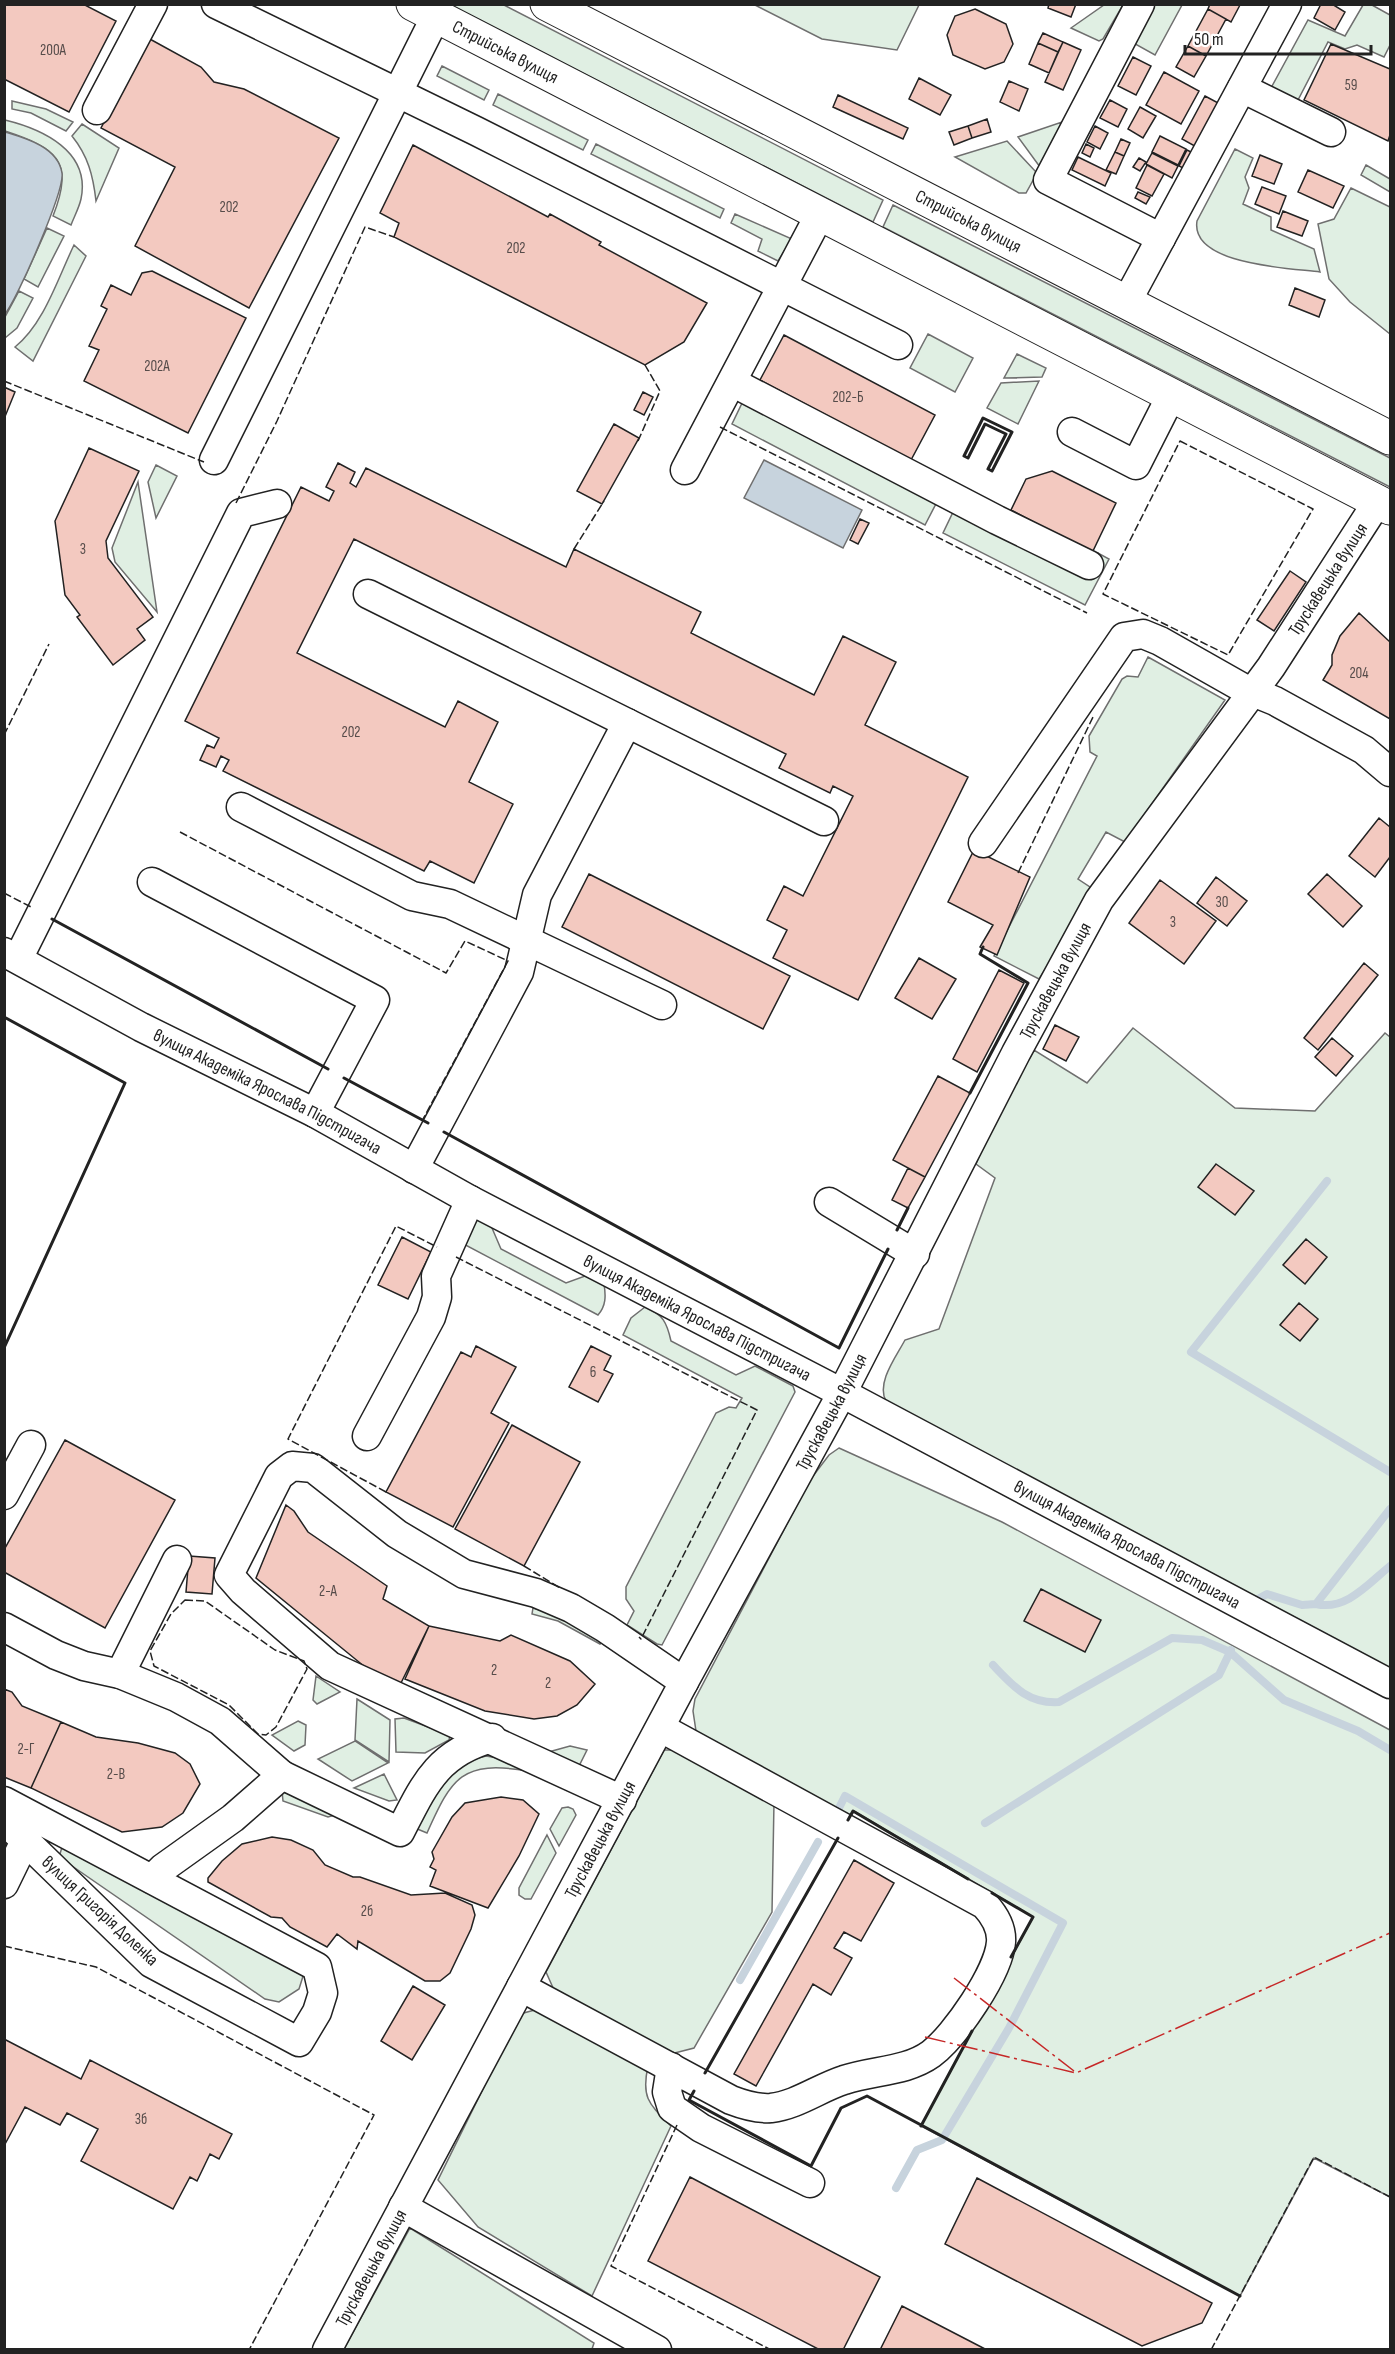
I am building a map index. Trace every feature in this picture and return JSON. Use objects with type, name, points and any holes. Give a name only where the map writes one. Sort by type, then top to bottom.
[{"type":"main road","name":"Стрийська вулиця","points":[[547,4],[1390,438]]},
{"type":"main road","name":"Стрийська вулиця","points":[[425,10],[1384,504]]},
{"type":"street","points":[[97,110],[153,4]]},
{"type":"street","points":[[216,4],[898,345]]},
{"type":"street","points":[[1140,4],[1048,180],[1161,237]]},
{"type":"street","points":[[1126,303],[1287,4]]},
{"type":"street","points":[[214,460],[398,93],[425,10]]},
{"type":"street","points":[[1242,88],[1331,132]]},
{"type":"street","points":[[685,470],[820,214]]},
{"type":"street","points":[[732,382],[997,520],[1089,565]]},
{"type":"street","points":[[1072,432],[1136,465],[1171,396]]},
{"type":"street","points":[[11,956],[241,513],[277,504]]},
{"type":"street","name":"Трускавецька вулиця","points":[[327,2349],[684,1682],[842,1393],[1016,1053],[1099,900],[1253,691],[1384,504]]},
{"type":"street","points":[[368,594],[824,821]]},
{"type":"street","points":[[983,843],[1124,637],[1143,634],[1160,641],[1243,688],[1253,691],[1364,750],[1390,772]]},
{"type":"street","points":[[414,1169],[519,972],[537,896],[627,723]]},
{"type":"street","points":[[241,807],[412,896],[450,904],[662,1005]]},
{"type":"street","points":[[153,882],[375,1000],[315,1113]]},
{"type":"street","name":"вулиця Академіка Ярослава Підстригача","points":[[11,956],[141,1027],[315,1113],[470,1200],[842,1393],[1390,1684]]},
{"type":"street","points":[[367,1436],[431,1317],[437,1297],[436,1276],[470,1200]]},
{"type":"street","points":[[829,1202],[915,1254]]},
{"type":"street","points":[[4,1495],[31,1445]]},
{"type":"street","points":[[622,1800],[492,1738],[409,1704],[330,1666],[243,1591],[229,1575],[279,1476],[292,1466],[313,1468],[397,1534],[464,1574],[536,1593],[571,1608],[605,1628],[684,1682]]},
{"type":"street","points":[[120,1674],[177,1560]]},
{"type":"street","points":[[4,1627],[66,1659],[120,1674],[176,1697],[220,1721],[282,1775],[400,1832],[427,1780],[450,1755],[471,1743],[492,1738]]},
{"type":"street","points":[[521,1986],[731,2100],[763,2108],[791,2103],[845,2079],[916,2063],[946,2041],[969,2011],[996,1959],[1001,1935],[991,1912],[977,1900],[661,1728]]},
{"type":"street","points":[[4,1801],[152,1879],[163,1868],[232,1818],[282,1775]]},
{"type":"street","name":"вулиця Григорія Доленка","points":[[4,1820],[151,1963],[299,2042],[316,2012],[323,1993],[317,1967],[152,1879]]},
{"type":"street","points":[[4,1884],[25,1841]]},
{"type":"street","points":[[671,2067],[668,2092],[672,2108],[721,2139],[810,2183]]},
{"type":"street","points":[[403,2207],[657,2349]]},
{"type":"green space","points":[[450,5],[504,5],[883,200],[873,222]]},
{"type":"green space","points":[[755,5],[919,5],[897,50],[822,39]]},
{"type":"green space","points":[[1104,5],[1123,5],[1103,39],[1099,41],[1071,28]]},
{"type":"green space","points":[[1147,5],[1182,5],[1155,55],[1128,40]]},
{"type":"green space","points":[[1363,5],[1372,5],[1390,15],[1390,45],[1384,57],[1357,45],[1345,49],[1328,42],[1298,100],[1271,88],[1308,20],[1345,36]]},
{"type":"green space","points":[[442,66],[489,90],[484,100],[437,76]]},
{"type":"green space","points":[[498,94],[588,140],[583,150],[493,105]]},
{"type":"green space","points":[[12,101],[46,109],[73,122],[66,131],[31,113],[12,109]]},
{"type":"green space","points":[[5,120],[48,136],[71,155],[79,168],[82,182],[81,199],[71,225],[53,216],[62,181],[61,169],[56,159],[37,144],[5,131]]},
{"type":"green space","points":[[1062,122],[1040,167],[1018,137]]},
{"type":"green space","points":[[82,124],[119,148],[96,201],[89,166],[72,136]]},
{"type":"green space","points":[[1007,141],[1037,173],[1026,193],[1019,193],[955,157]]},
{"type":"green space","points":[[596,144],[724,209],[720,218],[591,154]]},
{"type":"green space","points":[[1235,149],[1253,158],[1245,177],[1249,188],[1243,204],[1271,217],[1271,230],[1314,249],[1320,272],[1245,262],[1209,247],[1199,236],[1197,221]]},
{"type":"green space","points":[[1366,165],[1390,179],[1390,192],[1361,175]]},
{"type":"green space","points":[[1351,188],[1390,207],[1390,334],[1350,302],[1329,279],[1318,224],[1334,219]]},
{"type":"green space","points":[[893,205],[1390,458],[1390,487],[883,227]]},
{"type":"green space","points":[[735,214],[792,239],[778,261],[758,251],[762,239],[731,223]]},
{"type":"green space","points":[[47,228],[64,236],[38,287],[24,279]]},
{"type":"green space","points":[[74,245],[86,256],[33,361],[15,347],[34,326],[42,313]]},
{"type":"green space","points":[[19,291],[33,298],[17,328],[5,338],[5,317]]},
{"type":"green space","points":[[928,334],[973,358],[955,392],[910,368]]},
{"type":"green space","points":[[1017,354],[1046,368],[1042,377],[1004,378]]},
{"type":"green space","points":[[1039,381],[1018,424],[987,408],[1001,383]]},
{"type":"green space","points":[[745,397],[939,498],[925,525],[732,424]]},
{"type":"green space","points":[[156,465],[177,476],[156,518],[148,482]]},
{"type":"green space","points":[[138,482],[157,612],[115,562],[112,548]]},
{"type":"green space","points":[[955,508],[1088,574],[1098,553],[1109,559],[1085,605],[943,533]]},
{"type":"green space","points":[[1148,657],[1225,700],[1125,842],[1106,832],[1078,879],[1096,891],[1039,979],[994,956],[1097,756],[1090,752],[1089,736],[1122,679],[1127,676],[1138,677]]},
{"type":"green space","points":[[1133,1028],[1235,1108],[1315,1111],[1385,1033],[1390,1037],[1390,1674],[886,1401],[883,1386],[885,1378],[905,1340],[939,1329],[995,1178],[976,1164],[989,1132],[1034,1050],[1087,1083]]},
{"type":"green space","points":[[477,1217],[489,1221],[501,1249],[566,1283],[585,1276],[604,1284],[605,1301],[598,1315],[456,1240]]},
{"type":"green space","points":[[645,1307],[663,1320],[671,1341],[736,1375],[755,1366],[793,1386],[795,1392],[662,1645],[627,1625],[634,1611],[626,1599],[626,1587],[716,1413],[729,1407],[736,1408],[742,1398],[623,1335],[631,1318]]},
{"type":"green space","points":[[839,1448],[1002,1522],[1390,1730],[1390,2197],[1314,2158],[1240,2296],[921,2126],[1033,1917],[854,1811],[848,1821],[696,1731],[693,1711],[695,1699],[810,1480],[829,1455]]},
{"type":"green space","points":[[533,1608],[565,1617],[606,1639],[600,1644],[558,1621],[532,1614]]},
{"type":"green space","points":[[316,1676],[340,1692],[317,1704],[313,1700]]},
{"type":"green space","points":[[357,1699],[390,1720],[389,1762],[355,1740]]},
{"type":"green space","points":[[404,1718],[447,1734],[450,1736],[449,1740],[425,1753],[396,1752],[395,1719]]},
{"type":"green space","points":[[298,1721],[306,1725],[305,1745],[294,1751],[272,1735]]},
{"type":"green space","points":[[355,1741],[388,1763],[352,1781],[318,1759]]},
{"type":"green space","points":[[570,1746],[587,1750],[578,1768],[545,1753]]},
{"type":"green space","points":[[664,1750],[683,1750],[774,1802],[772,1912],[694,2048],[667,2055],[554,1990],[546,1972]]},
{"type":"green space","points":[[486,1756],[510,1760],[528,1771],[488,1768],[462,1777],[444,1798],[427,1833],[415,1828],[425,1802],[460,1763]]},
{"type":"green space","points":[[384,1774],[397,1800],[389,1801],[354,1788]]},
{"type":"green space","points":[[282,1791],[335,1815],[328,1817],[283,1801]]},
{"type":"green space","points":[[562,1808],[573,1809],[576,1815],[559,1846],[550,1829]]},
{"type":"green space","points":[[547,1835],[556,1853],[531,1899],[525,1899],[519,1895],[519,1888]]},
{"type":"green space","points":[[63,1844],[304,1973],[299,1989],[279,2002],[265,1999],[59,1857]]},
{"type":"green space","points":[[542,2008],[648,2066],[646,2093],[652,2106],[671,2126],[592,2296],[478,2227],[438,2180],[520,2014]]},
{"type":"green space","points":[[410,2228],[594,2343],[592,2349],[344,2349]]},
{"type":"shaded area","points":[[5,132],[31,141],[47,150],[54,156],[62,173],[56,200],[39,245],[5,314]]},
{"type":"shaded area","points":[[764,460],[862,510],[843,548],[744,498]]},
{"type":"building","points":[[4,4],[83,4],[116,21],[69,112],[4,79]]},
{"type":"building","points":[[1049,4],[1076,4],[1071,17],[1048,8]]},
{"type":"building","points":[[1210,4],[1240,5],[1231,22],[1208,9]]},
{"type":"building","points":[[1321,4],[1332,4],[1345,12],[1335,30],[1314,18]]},
{"type":"building","points":[[975,9],[1006,24],[1013,44],[1004,62],[985,69],[953,55],[947,35],[955,16]]},
{"type":"building","points":[[1208,9],[1226,19],[1206,56],[1188,46]]},
{"type":"building","points":[[1043,33],[1063,42],[1058,52],[1038,43]]},
{"type":"building","points":[[148,38],[201,67],[214,82],[244,89],[339,138],[249,308],[135,246],[175,167],[101,128]]},
{"type":"building","points":[[1063,42],[1081,50],[1063,90],[1045,82]]},
{"type":"building","points":[[1038,43],[1058,52],[1049,73],[1029,64]]},
{"type":"building","points":[[1331,44],[1390,69],[1390,135],[1388,141],[1304,100]]},
{"type":"building","points":[[1188,46],[1206,56],[1194,77],[1176,67]]},
{"type":"building","points":[[1133,57],[1151,66],[1136,95],[1118,86]]},
{"type":"building","points":[[1164,72],[1199,91],[1181,124],[1146,105]]},
{"type":"building","points":[[919,78],[951,95],[940,115],[909,99]]},
{"type":"building","points":[[1009,81],[1028,89],[1019,111],[1000,102]]},
{"type":"building","points":[[838,95],[908,128],[903,139],[833,107]]},
{"type":"building","points":[[1205,96],[1222,105],[1200,149],[1182,139]]},
{"type":"building","points":[[1110,100],[1127,109],[1118,127],[1100,118]]},
{"type":"building","points":[[1140,107],[1156,116],[1143,138],[1128,129]]},
{"type":"building","points":[[987,119],[991,132],[972,138],[968,126]]},
{"type":"building","points":[[968,126],[972,138],[954,145],[949,132]]},
{"type":"building","points":[[1095,126],[1108,133],[1100,149],[1087,142]]},
{"type":"building","points":[[1160,136],[1186,149],[1178,165],[1152,152]]},
{"type":"building","points":[[1121,139],[1130,143],[1124,156],[1115,152]]},
{"type":"building","points":[[1086,144],[1094,148],[1090,157],[1082,153]]},
{"type":"building","points":[[413,145],[548,217],[550,214],[601,242],[599,245],[707,303],[684,342],[645,365],[394,237],[399,223],[380,213]]},
{"type":"building","points":[[1187,150],[1195,154],[1187,170],[1179,166]]},
{"type":"building","points":[[1115,152],[1124,156],[1116,174],[1106,170]]},
{"type":"building","points":[[1152,153],[1178,166],[1172,178],[1146,164]]},
{"type":"building","points":[[1260,155],[1282,164],[1274,184],[1252,176]]},
{"type":"building","points":[[1078,157],[1111,173],[1105,186],[1072,170]]},
{"type":"building","points":[[1139,158],[1146,162],[1140,171],[1133,167]]},
{"type":"building","points":[[1147,165],[1164,174],[1152,196],[1136,188]]},
{"type":"building","points":[[1308,170],[1344,186],[1333,208],[1298,192]]},
{"type":"building","points":[[1262,187],[1286,196],[1279,214],[1255,204]]},
{"type":"building","points":[[1138,192],[1150,197],[1146,204],[1135,198]]},
{"type":"building","points":[[1283,211],[1308,221],[1302,236],[1277,227]]},
{"type":"building","points":[[152,271],[246,318],[188,433],[84,381],[99,350],[89,346],[107,309],[101,306],[111,285],[131,295],[142,273]]},
{"type":"building","points":[[1295,288],[1325,300],[1319,317],[1289,305]]},
{"type":"building","points":[[784,335],[935,415],[911,460],[760,380]]},
{"type":"building","points":[[4,387],[15,392],[4,419]]},
{"type":"building","points":[[643,392],[653,397],[644,415],[634,410]]},
{"type":"building","points":[[614,424],[639,438],[602,504],[577,491]]},
{"type":"building","points":[[89,448],[139,471],[106,541],[108,558],[153,617],[137,629],[145,640],[113,665],[77,617],[80,615],[65,595],[55,521]]},
{"type":"building","points":[[338,463],[355,472],[350,483],[356,487],[366,468],[566,567],[574,549],[701,612],[691,633],[814,695],[843,636],[896,662],[865,725],[968,777],[858,1000],[773,958],[787,930],[767,920],[784,886],[803,896],[853,796],[833,786],[830,793],[779,768],[786,754],[354,539],[297,653],[445,727],[458,701],[498,722],[469,782],[513,804],[474,883],[430,861],[424,871],[223,771],[229,760],[221,756],[216,767],[200,760],[207,745],[214,748],[219,738],[185,721],[301,487],[329,501],[334,491],[326,487]]},
{"type":"building","points":[[1052,471],[1116,503],[1092,553],[1011,510],[1026,479]]},
{"type":"building","points":[[860,519],[869,523],[858,544],[850,540]]},
{"type":"building","points":[[1290,571],[1306,582],[1274,631],[1257,620]]},
{"type":"building","points":[[1359,613],[1390,642],[1390,719],[1323,680],[1332,665],[1332,655],[1340,636]]},
{"type":"building","points":[[1379,818],[1390,827],[1390,857],[1375,877],[1349,856]]},
{"type":"building","points":[[974,850],[1030,877],[997,955],[980,947],[993,925],[948,902]]},
{"type":"building","points":[[589,874],[790,976],[763,1029],[562,927]]},
{"type":"building","points":[[1327,874],[1362,906],[1343,927],[1308,894]]},
{"type":"building","points":[[1216,877],[1247,901],[1227,926],[1197,903]]},
{"type":"building","points":[[1160,880],[1216,921],[1184,964],[1129,923]]},
{"type":"building","points":[[919,958],[956,979],[932,1019],[895,998]]},
{"type":"building","points":[[1364,963],[1378,975],[1318,1050],[1304,1038]]},
{"type":"building","points":[[999,970],[1024,983],[977,1072],[953,1059]]},
{"type":"building","points":[[1055,1025],[1079,1037],[1066,1061],[1043,1049]]},
{"type":"building","points":[[1332,1038],[1353,1056],[1336,1076],[1315,1057]]},
{"type":"building","points":[[938,1076],[970,1093],[925,1177],[893,1160]]},
{"type":"building","points":[[1216,1164],[1254,1191],[1235,1215],[1198,1187]]},
{"type":"building","points":[[908,1168],[925,1177],[908,1208],[892,1200]]},
{"type":"building","points":[[402,1237],[431,1252],[408,1299],[378,1285]]},
{"type":"building","points":[[1306,1239],[1327,1257],[1305,1284],[1283,1265]]},
{"type":"building","points":[[1299,1303],[1318,1319],[1300,1341],[1280,1325]]},
{"type":"building","points":[[476,1346],[516,1367],[491,1413],[509,1423],[453,1527],[386,1492],[461,1352],[471,1357]]},
{"type":"building","points":[[591,1346],[611,1356],[604,1370],[613,1374],[598,1402],[569,1387]]},
{"type":"building","points":[[512,1425],[580,1462],[524,1566],[455,1529]]},
{"type":"building","points":[[65,1440],[175,1500],[105,1628],[4,1572],[4,1550]]},
{"type":"building","points":[[286,1505],[294,1511],[308,1532],[387,1586],[383,1599],[429,1626],[399,1687],[365,1667],[256,1578]]},
{"type":"building","points":[[189,1556],[215,1558],[212,1594],[186,1592]]},
{"type":"building","points":[[1041,1589],[1101,1620],[1085,1652],[1024,1621]]},
{"type":"building","points":[[429,1626],[500,1641],[511,1635],[570,1661],[595,1684],[577,1705],[557,1716],[534,1719],[485,1711],[405,1679]]},
{"type":"building","points":[[4,1689],[12,1692],[22,1706],[61,1722],[31,1788],[4,1777]]},
{"type":"building","points":[[61,1722],[96,1737],[138,1743],[175,1753],[190,1764],[200,1784],[183,1813],[162,1827],[122,1832],[31,1788]]},
{"type":"building","points":[[501,1797],[523,1800],[539,1814],[519,1856],[488,1908],[430,1886],[436,1870],[430,1867],[434,1859],[432,1852],[452,1817],[465,1803]]},
{"type":"building","points":[[272,1837],[291,1840],[313,1850],[325,1865],[353,1877],[360,1877],[411,1895],[445,1893],[472,1905],[475,1915],[471,1929],[450,1973],[440,1981],[425,1981],[358,1941],[357,1949],[337,1934],[327,1947],[290,1927],[282,1918],[271,1917],[208,1882],[208,1878],[222,1861],[242,1844]]},
{"type":"building","points":[[854,1860],[894,1883],[861,1941],[844,1932],[834,1948],[852,1958],[831,1995],[813,1984],[756,2086],[734,2074]]},
{"type":"building","points":[[413,1986],[445,2005],[412,2060],[381,2041]]},
{"type":"building","points":[[4,2039],[81,2079],[90,2060],[232,2134],[219,2159],[210,2154],[197,2181],[190,2177],[173,2209],[81,2161],[98,2129],[67,2113],[60,2125],[25,2107],[4,2146]]},
{"type":"building","points":[[690,2177],[880,2277],[843,2350],[820,2350],[648,2261]]},
{"type":"building","points":[[977,2178],[1212,2303],[1202,2323],[1142,2346],[945,2244]]},
{"type":"building","points":[[902,2306],[987,2350],[880,2350]]},
{"type":"waterway","points":[[1327,1181],[1191,1352],[1390,1472]]},
{"type":"waterway","points":[[1258,1599],[1267,1594],[1302,1605],[1316,1604],[1390,1509]]},
{"type":"waterway","points":[[1316,1604],[1337,1604],[1347,1600],[1390,1566]]},
{"type":"waterway","points":[[993,1665],[1014,1686],[1030,1697],[1048,1702],[1059,1702],[1172,1638],[1202,1640],[1230,1652],[1284,1700],[1358,1731],[1390,1750]]},
{"type":"waterway","points":[[985,1823],[1219,1675],[1231,1650]]},
{"type":"waterway","points":[[838,1810],[845,1796],[1063,1923],[1009,2028],[942,2140],[917,2150],[896,2188]]},
{"type":"waterway","points":[[740,1980],[818,1842]]},
{"type":"fence","points":[[236,503],[277,421],[365,227],[394,237]]},
{"type":"fence","points":[[638,441],[660,391],[645,365]]},
{"type":"fence","points":[[4,381],[204,462]]},
{"type":"fence","points":[[720,427],[1087,613]]},
{"type":"fence","points":[[1180,441],[1313,509],[1228,655],[1103,594],[1180,441]]},
{"type":"fence","points":[[574,549],[604,501]]},
{"type":"fence","points":[[4,735],[49,644]]},
{"type":"fence","points":[[1018,873],[1093,717]]},
{"type":"fence","points":[[180,832],[446,973],[465,941],[508,961],[422,1121]]},
{"type":"fence","points":[[4,893],[33,908]]},
{"type":"fence","points":[[386,1492],[288,1439],[396,1226],[437,1247]]},
{"type":"fence","points":[[456,1257],[757,1410],[641,1639],[639,1637]]},
{"type":"fence","points":[[524,1566],[560,1588]]},
{"type":"fence","points":[[185,1600],[205,1601],[275,1650],[304,1661],[307,1669],[276,1727],[266,1735],[258,1734],[229,1705],[154,1666],[150,1651],[171,1614],[185,1600]]},
{"type":"fence","points":[[4,1946],[96,1967],[374,2115],[249,2350]]},
{"type":"fence","points":[[677,2125],[611,2266],[771,2350]]},
{"type":"fence","points":[[1211,2350],[1314,2157],[1390,2197]]},
{"type":"wall","points":[[983,418],[1012,432],[992,471],[988,469],[1006,434],[985,424],[968,458],[964,456],[983,418]]},
{"type":"wall","points":[[52,919],[328,1069]]},
{"type":"wall","points":[[970,1093],[1028,983],[980,954],[983,947]]},
{"type":"wall","points":[[4,1017],[125,1083],[4,1348]]},
{"type":"wall","points":[[344,1078],[428,1123]]},
{"type":"wall","points":[[444,1132],[839,1348],[888,1249]]},
{"type":"wall","points":[[897,1230],[908,1208]]},
{"type":"wall","points":[[848,1820],[853,1811],[968,1879]]},
{"type":"wall","points":[[705,2073],[838,1838]]},
{"type":"wall","points":[[992,1893],[1033,1917],[1011,1957]]},
{"type":"wall","points":[[921,2126],[972,2031]]},
{"type":"wall","points":[[694,2091],[689,2100],[811,2166],[841,2108],[867,2096],[1240,2296]]},
{"type":"power","points":[[925,2037],[1076,2073],[1390,1933]]},
{"type":"power","points":[[954,1978],[1074,2071]]}]
